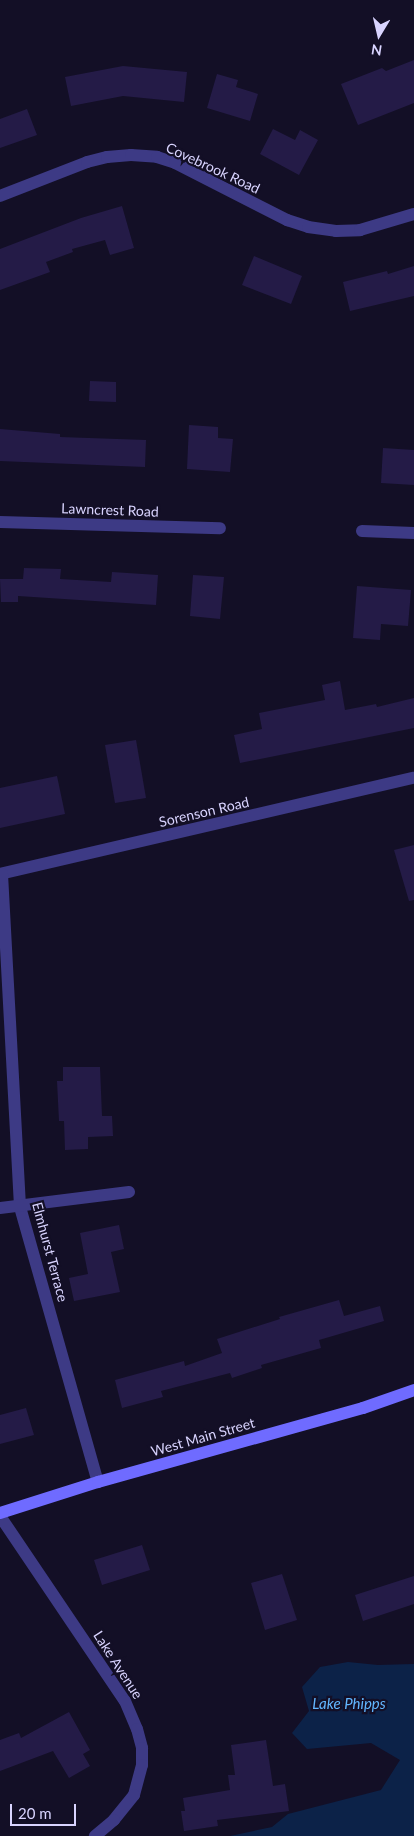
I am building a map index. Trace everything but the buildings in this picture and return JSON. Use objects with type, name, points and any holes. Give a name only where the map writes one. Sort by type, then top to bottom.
[{"type":"street","name":"Covebrook Road","points":[[0,196],[87,162],[108,157],[131,155],[157,157],[176,163],[287,220],[308,227],[336,231],[360,230],[414,214]]},
{"type":"street","name":"Lawncrest Road","points":[[0,522],[220,528]]},
{"type":"street","points":[[362,531],[414,534]]},
{"type":"street","name":"Sorenson Road","points":[[1,874],[414,778]]},
{"type":"street","name":"Elmhurst Terrace","points":[[1,874],[20,1206],[98,1482]]},
{"type":"street","points":[[0,1208],[130,1192]]},
{"type":"street","name":"West Main Street","points":[[0,1515],[98,1482],[363,1408],[414,1390]]},
{"type":"street","name":"Lake Avenue","points":[[0,1515],[126,1701],[137,1729],[142,1748],[142,1765],[134,1795],[114,1820],[95,1836]]},
{"type":"water","name":"Lake Phipps","points":[[348,1662],[378,1665],[414,1664],[414,1836],[230,1836],[272,1827],[288,1814],[381,1790],[400,1760],[371,1743],[307,1749],[292,1733],[309,1711],[302,1687],[320,1667]]}]
